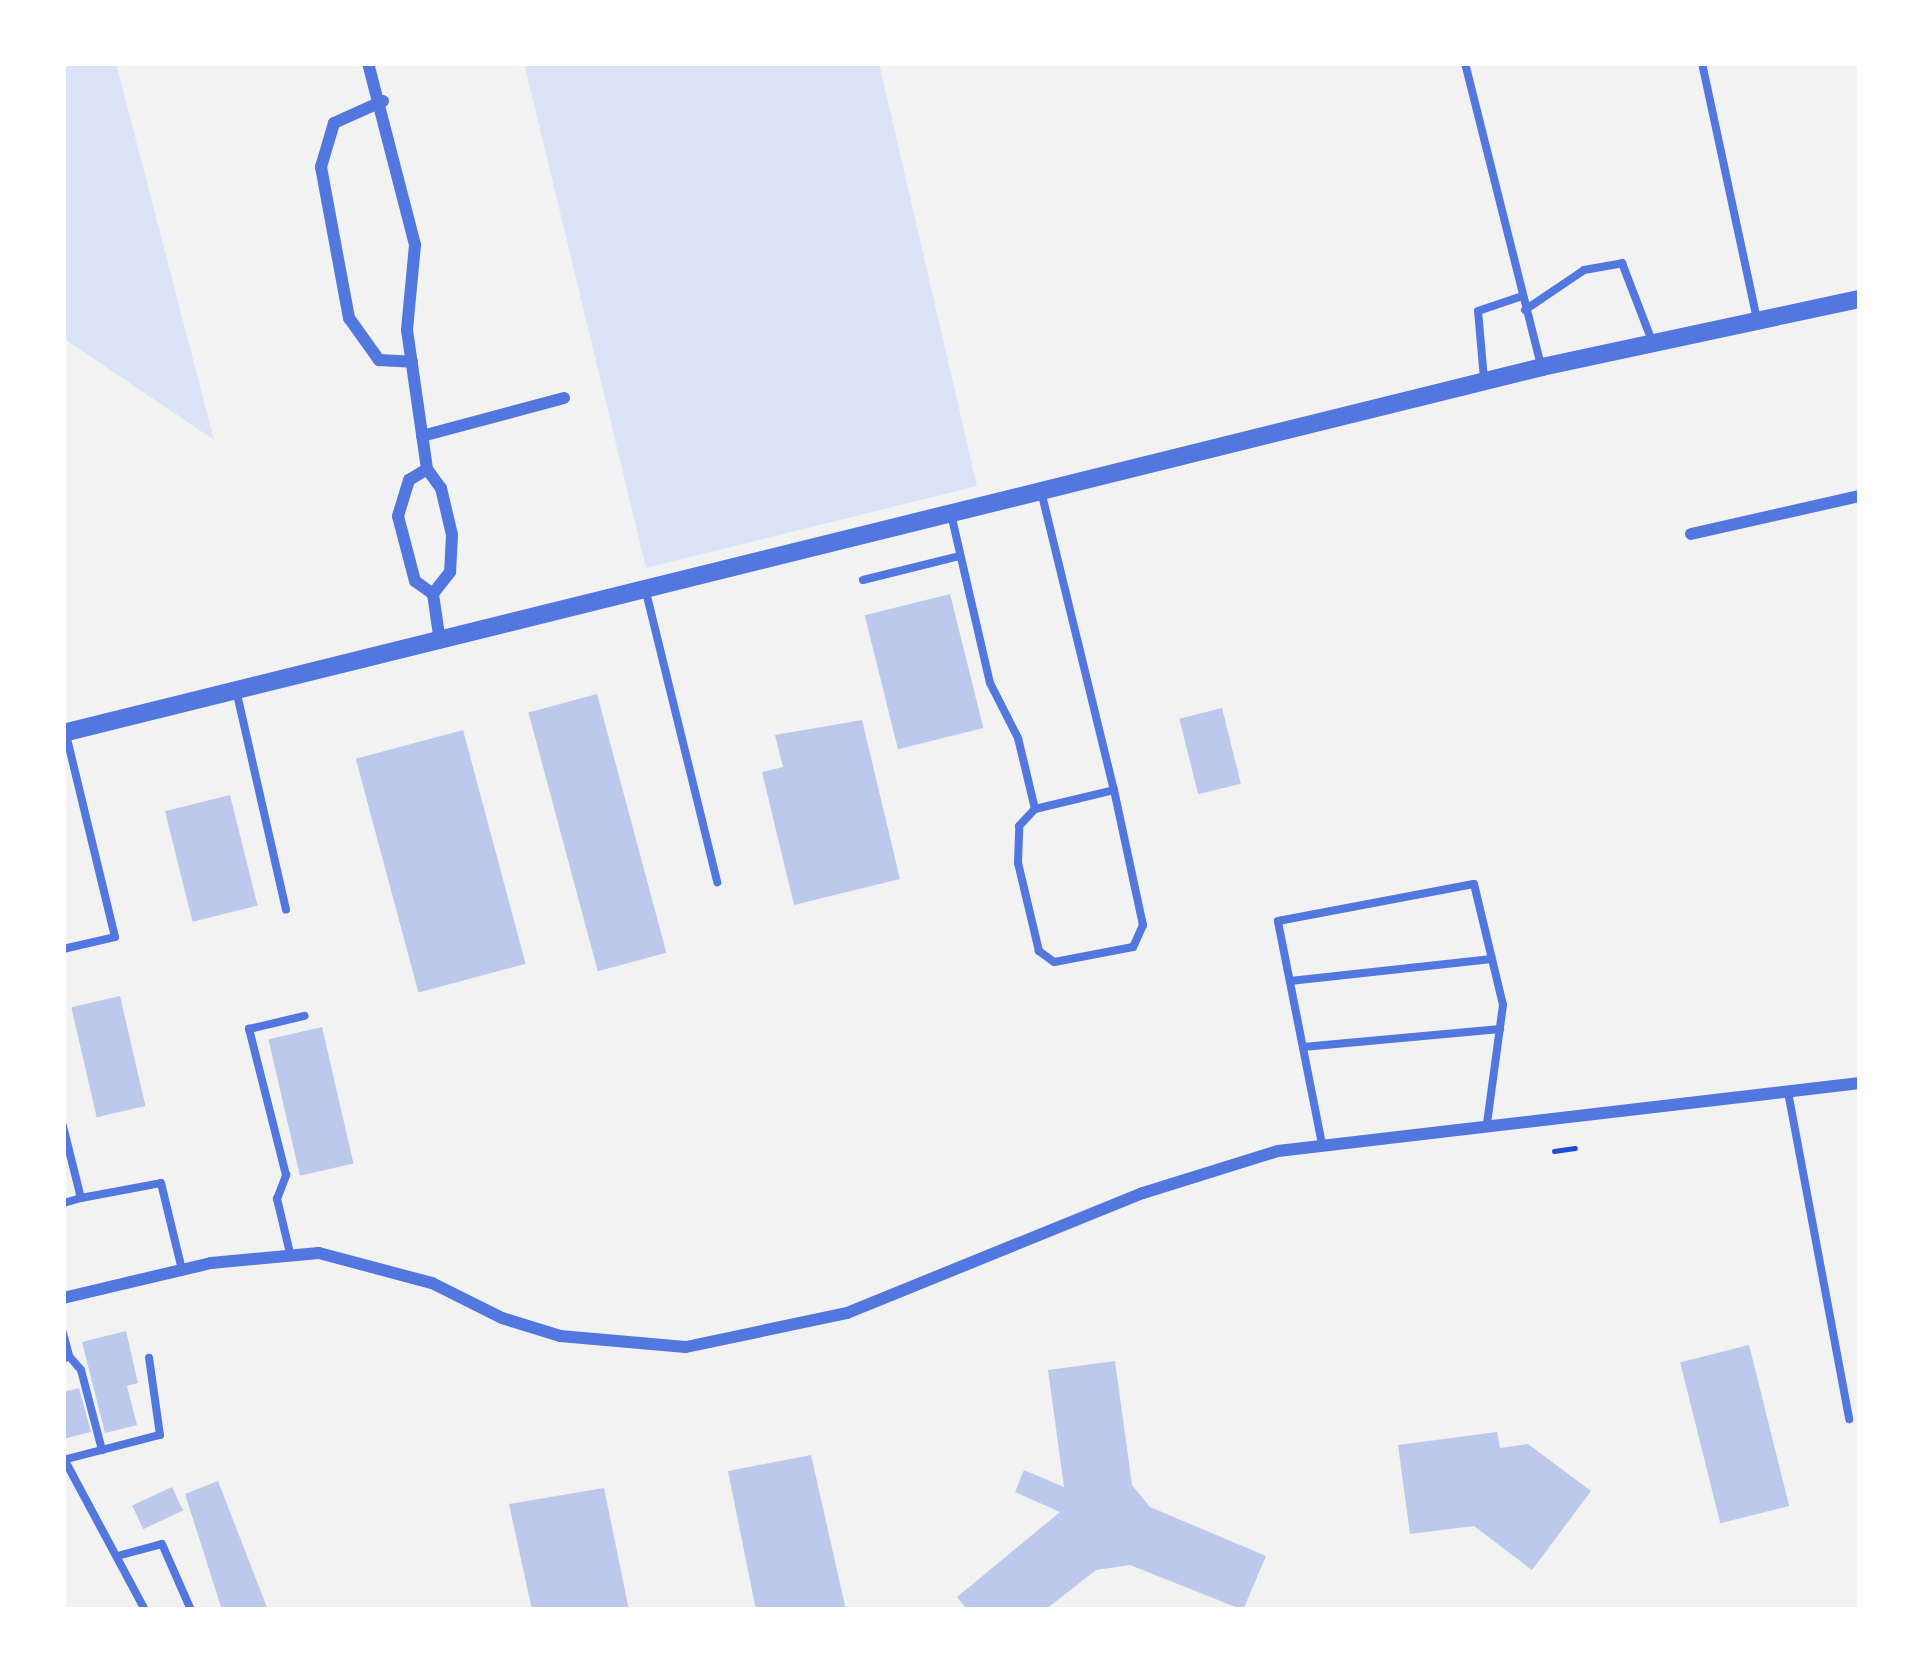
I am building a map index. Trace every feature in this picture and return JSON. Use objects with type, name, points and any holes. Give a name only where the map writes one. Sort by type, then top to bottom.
[{"type":"street","points":[[368,63],[383,101],[415,245],[412,362],[427,469],[441,488],[452,535],[450,572],[433,594]]},
{"type":"street","points":[[383,101],[334,123],[321,167],[350,318],[379,360],[412,362]]},
{"type":"street","points":[[64,733],[1542,367],[1860,299]]},
{"type":"street","points":[[422,436],[564,398]]},
{"type":"street","points":[[427,469],[409,481],[398,516],[415,581],[433,594],[440,642]]},
{"type":"street","points":[[1691,534],[1860,496]]},
{"type":"street","points":[[63,1298],[290,1253],[376,1264],[560,1336],[686,1347],[847,1313],[1142,1193],[1322,1144],[1860,1083]]},
{"type":"lane","points":[[1465,63],[1542,367]]},
{"type":"lane","points":[[1702,63],[1757,320]]},
{"type":"lane","points":[[1525,310],[1584,270],[1622,263],[1652,342]]},
{"type":"lane","points":[[1485,381],[1478,311],[1522,296]]},
{"type":"lane","points":[[1041,490],[1114,790],[1141,938],[1068,963],[1039,950],[1018,863],[1018,826],[1035,809],[1114,790]]},
{"type":"lane","points":[[950,513],[990,683],[1018,738],[1035,809]]},
{"type":"lane","points":[[863,580],[961,556]]},
{"type":"lane","points":[[645,590],[717,882]]},
{"type":"lane","points":[[237,693],[286,910]]},
{"type":"lane","points":[[63,949],[115,938],[64,733]]},
{"type":"lane","points":[[1322,1144],[1278,921],[1474,884],[1492,959],[1500,1029],[1487,1124]]},
{"type":"lane","points":[[1290,981],[1492,959]]},
{"type":"lane","points":[[290,1253],[278,1199],[286,1175],[249,1029],[304,1016]]},
{"type":"lane","points":[[1303,1047],[1500,1029]]},
{"type":"lane","points":[[1787,1091],[1849,1419]]},
{"type":"lane","points":[[63,1126],[81,1198]]},
{"type":"lane","points":[[63,1203],[161,1183],[182,1272]]},
{"type":"lane","points":[[63,1333],[66,1357],[81,1370],[102,1450]]},
{"type":"lane","points":[[145,1610],[121,1556],[63,1459],[164,1429],[148,1358]]},
{"type":"lane","points":[[121,1556],[162,1544],[191,1610]]},
{"type":"path","points":[[1554,1151],[1575,1148]]},
{"type":"shaded area","points":[[63,63],[116,63],[214,440],[63,338]]},
{"type":"shaded area","points":[[524,63],[879,63],[977,486],[646,568]]},
{"type":"building","points":[[950,594],[983,728],[898,749],[865,615]]},
{"type":"building","points":[[597,694],[666,953],[598,971],[528,712]]},
{"type":"building","points":[[1222,708],[1241,784],[1198,794],[1179,719]]},
{"type":"building","points":[[862,720],[900,879],[794,905],[762,772],[783,767],[775,735]]},
{"type":"building","points":[[463,730],[526,964],[418,992],[356,759]]},
{"type":"building","points":[[230,795],[258,906],[193,922],[165,811]]},
{"type":"building","points":[[120,996],[145,1106],[97,1117],[71,1007]]},
{"type":"building","points":[[322,1027],[353,1163],[300,1176],[268,1039]]},
{"type":"building","points":[[126,1331],[138,1383],[127,1386],[137,1425],[105,1433],[82,1342]]},
{"type":"building","points":[[1749,1345],[1789,1506],[1720,1523],[1680,1362]]},
{"type":"building","points":[[1115,1361],[1132,1485],[1150,1507],[1266,1556],[1243,1610],[1130,1565],[1096,1570],[1045,1610],[967,1610],[957,1597],[1060,1512],[1015,1492],[1024,1470],[1064,1487],[1048,1370]]},
{"type":"building","points":[[79,1388],[91,1432],[63,1439],[63,1392]]},
{"type":"building","points":[[1497,1432],[1500,1448],[1528,1444],[1591,1491],[1532,1570],[1474,1526],[1410,1534],[1398,1445]]},
{"type":"building","points":[[811,1455],[846,1610],[756,1610],[728,1471]]},
{"type":"building","points":[[218,1481],[268,1610],[222,1610],[185,1494]]},
{"type":"building","points":[[172,1487],[183,1511],[143,1529],[132,1506]]},
{"type":"building","points":[[604,1488],[629,1610],[532,1610],[509,1504]]}]
